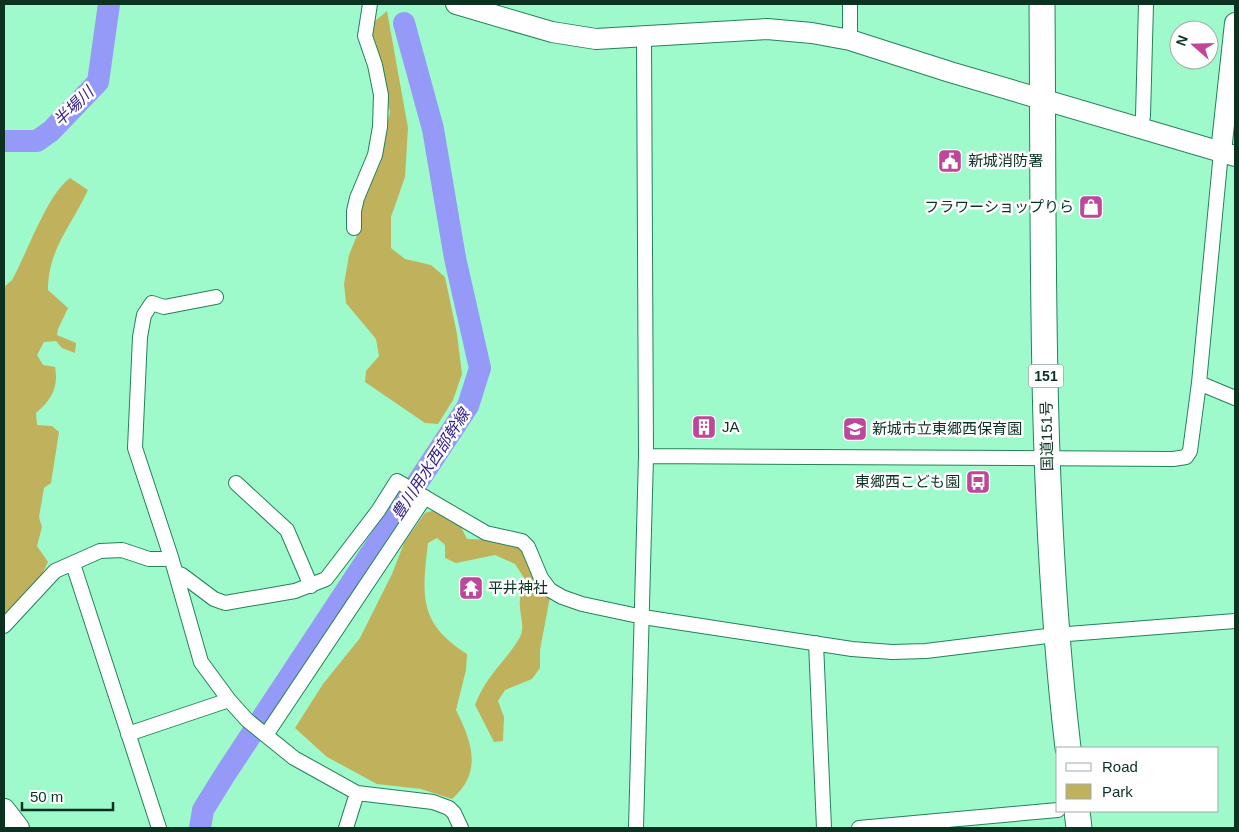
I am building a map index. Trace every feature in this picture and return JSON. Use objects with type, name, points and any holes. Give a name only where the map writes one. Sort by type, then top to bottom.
[{"type":"highway","name":"国道151号","points":[[1042,4],[1049,534],[1056,635],[1068,747]]},
{"type":"highway","points":[[1077,812],[1079,828]]},
{"type":"main road","points":[[4,810],[18,828]]},
{"type":"street","points":[[354,228],[353,219],[357,198],[376,155],[380,127],[381,95],[365,36],[370,4]]},
{"type":"street","points":[[456,4],[561,34],[596,39],[767,29],[812,33],[850,40],[1228,154]]},
{"type":"street","points":[[850,4],[850,40]]},
{"type":"street","points":[[1140,128],[1143,116],[1146,4]]},
{"type":"street","points":[[646,456],[1047,459],[1173,459],[1186,457],[1193,441],[1198,383],[1228,154],[1235,23]]},
{"type":"street","points":[[636,828],[644,617],[646,456],[644,36]]},
{"type":"street","points":[[216,296],[164,307],[152,302],[144,316],[140,337],[135,448],[176,573],[201,662],[228,700],[247,720],[294,758],[358,793],[433,802],[449,808],[454,812],[461,828]]},
{"type":"street","points":[[1198,383],[1235,398]]},
{"type":"street","points":[[176,573],[182,575],[214,599],[225,603],[311,586],[326,579],[378,511],[397,481],[486,533],[522,541],[528,547],[541,578],[550,590],[562,597],[582,604],[644,617],[852,649],[892,652],[926,651],[1056,635],[1235,621]]},
{"type":"street","points":[[236,483],[288,530],[311,586]]},
{"type":"street","points":[[264,734],[423,495]]},
{"type":"street","points":[[4,626],[55,571],[100,550],[122,550],[149,559],[164,560],[171,557]]},
{"type":"street","points":[[73,564],[159,828]]},
{"type":"street","points":[[816,643],[824,828]]},
{"type":"street","points":[[128,734],[228,700]]},
{"type":"street","points":[[346,828],[358,793]]},
{"type":"street","points":[[859,828],[1056,810]]},
{"type":"green space","points":[[387,11],[408,128],[405,177],[391,217],[391,248],[405,259],[431,265],[445,277],[457,334],[462,374],[453,400],[438,424],[425,423],[365,382],[366,371],[379,356],[376,339],[346,303],[344,284],[349,255],[360,228],[356,214],[381,153],[390,112],[371,39],[375,21]]},
{"type":"green space","points":[[70,178],[88,190],[56,250],[49,275],[48,290],[68,308],[57,335],[76,343],[75,353],[62,348],[56,341],[44,342],[37,355],[43,365],[55,367],[56,374],[53,393],[46,404],[36,413],[37,425],[52,426],[59,432],[51,483],[44,488],[39,517],[42,527],[37,546],[48,562],[41,576],[4,621],[4,287],[12,280],[54,196]]},
{"type":"green space","points":[[435,510],[460,525],[467,539],[502,540],[519,547],[550,597],[540,650],[540,668],[532,679],[505,690],[498,701],[504,717],[503,741],[494,742],[475,705],[490,677],[522,633],[520,597],[526,581],[515,564],[495,555],[456,563],[445,558],[445,545],[437,538],[428,543],[425,578],[427,606],[439,631],[467,654],[466,670],[456,710],[470,745],[471,767],[462,789],[452,799],[421,789],[377,784],[327,757],[295,728],[323,684],[360,638],[392,574],[404,543],[425,513]]},
{"type":"waterway","name":"半場川","points":[[4,141],[37,141],[51,131],[98,82],[109,4]]},
{"type":"waterway","name":"豊川用水西部幹線","points":[[200,828],[203,810],[224,776],[468,406],[480,368],[455,258],[433,129],[404,23]]},
{"type":"place","name":"新城消防署","points":[[950,161]]},
{"type":"place","name":"フラワーショップりら","points":[[1091,207]]},
{"type":"place","name":"JA","points":[[704,427]]},
{"type":"place","name":"新城市立東郷西保育園","points":[[855,429]]},
{"type":"place","name":"東郷西こども園","points":[[978,482]]},
{"type":"place","name":"平井神社","points":[[471,588]]}]
